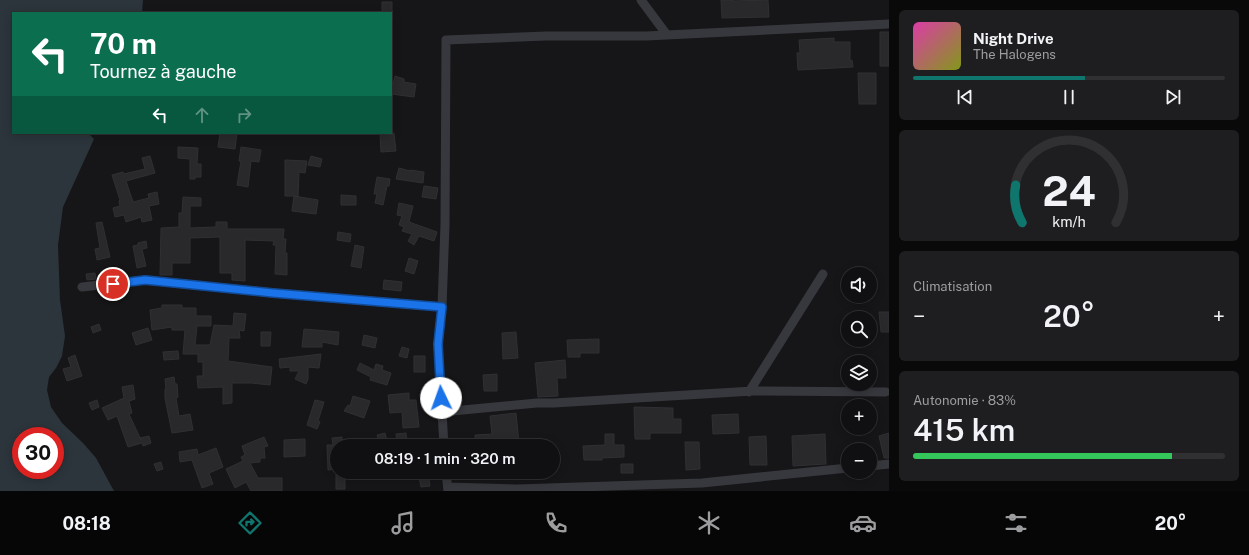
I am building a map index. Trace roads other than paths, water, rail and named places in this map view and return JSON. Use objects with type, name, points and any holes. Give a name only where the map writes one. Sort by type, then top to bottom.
[{"type":"street","points":[[641,0],[667,35]]},
{"type":"street","points":[[444,439],[438,344],[442,307],[446,139],[446,40],[546,36],[667,35],[889,24]]},
{"type":"street","points":[[749,392],[823,274]]},
{"type":"street","points":[[82,287],[145,280],[280,294],[442,307]]},
{"type":"street","points":[[442,412],[537,403],[753,391],[886,392]]},
{"type":"street","points":[[877,465],[889,464]]},
{"type":"street","points":[[447,479],[448,489],[517,489],[702,483],[841,469]]}]
